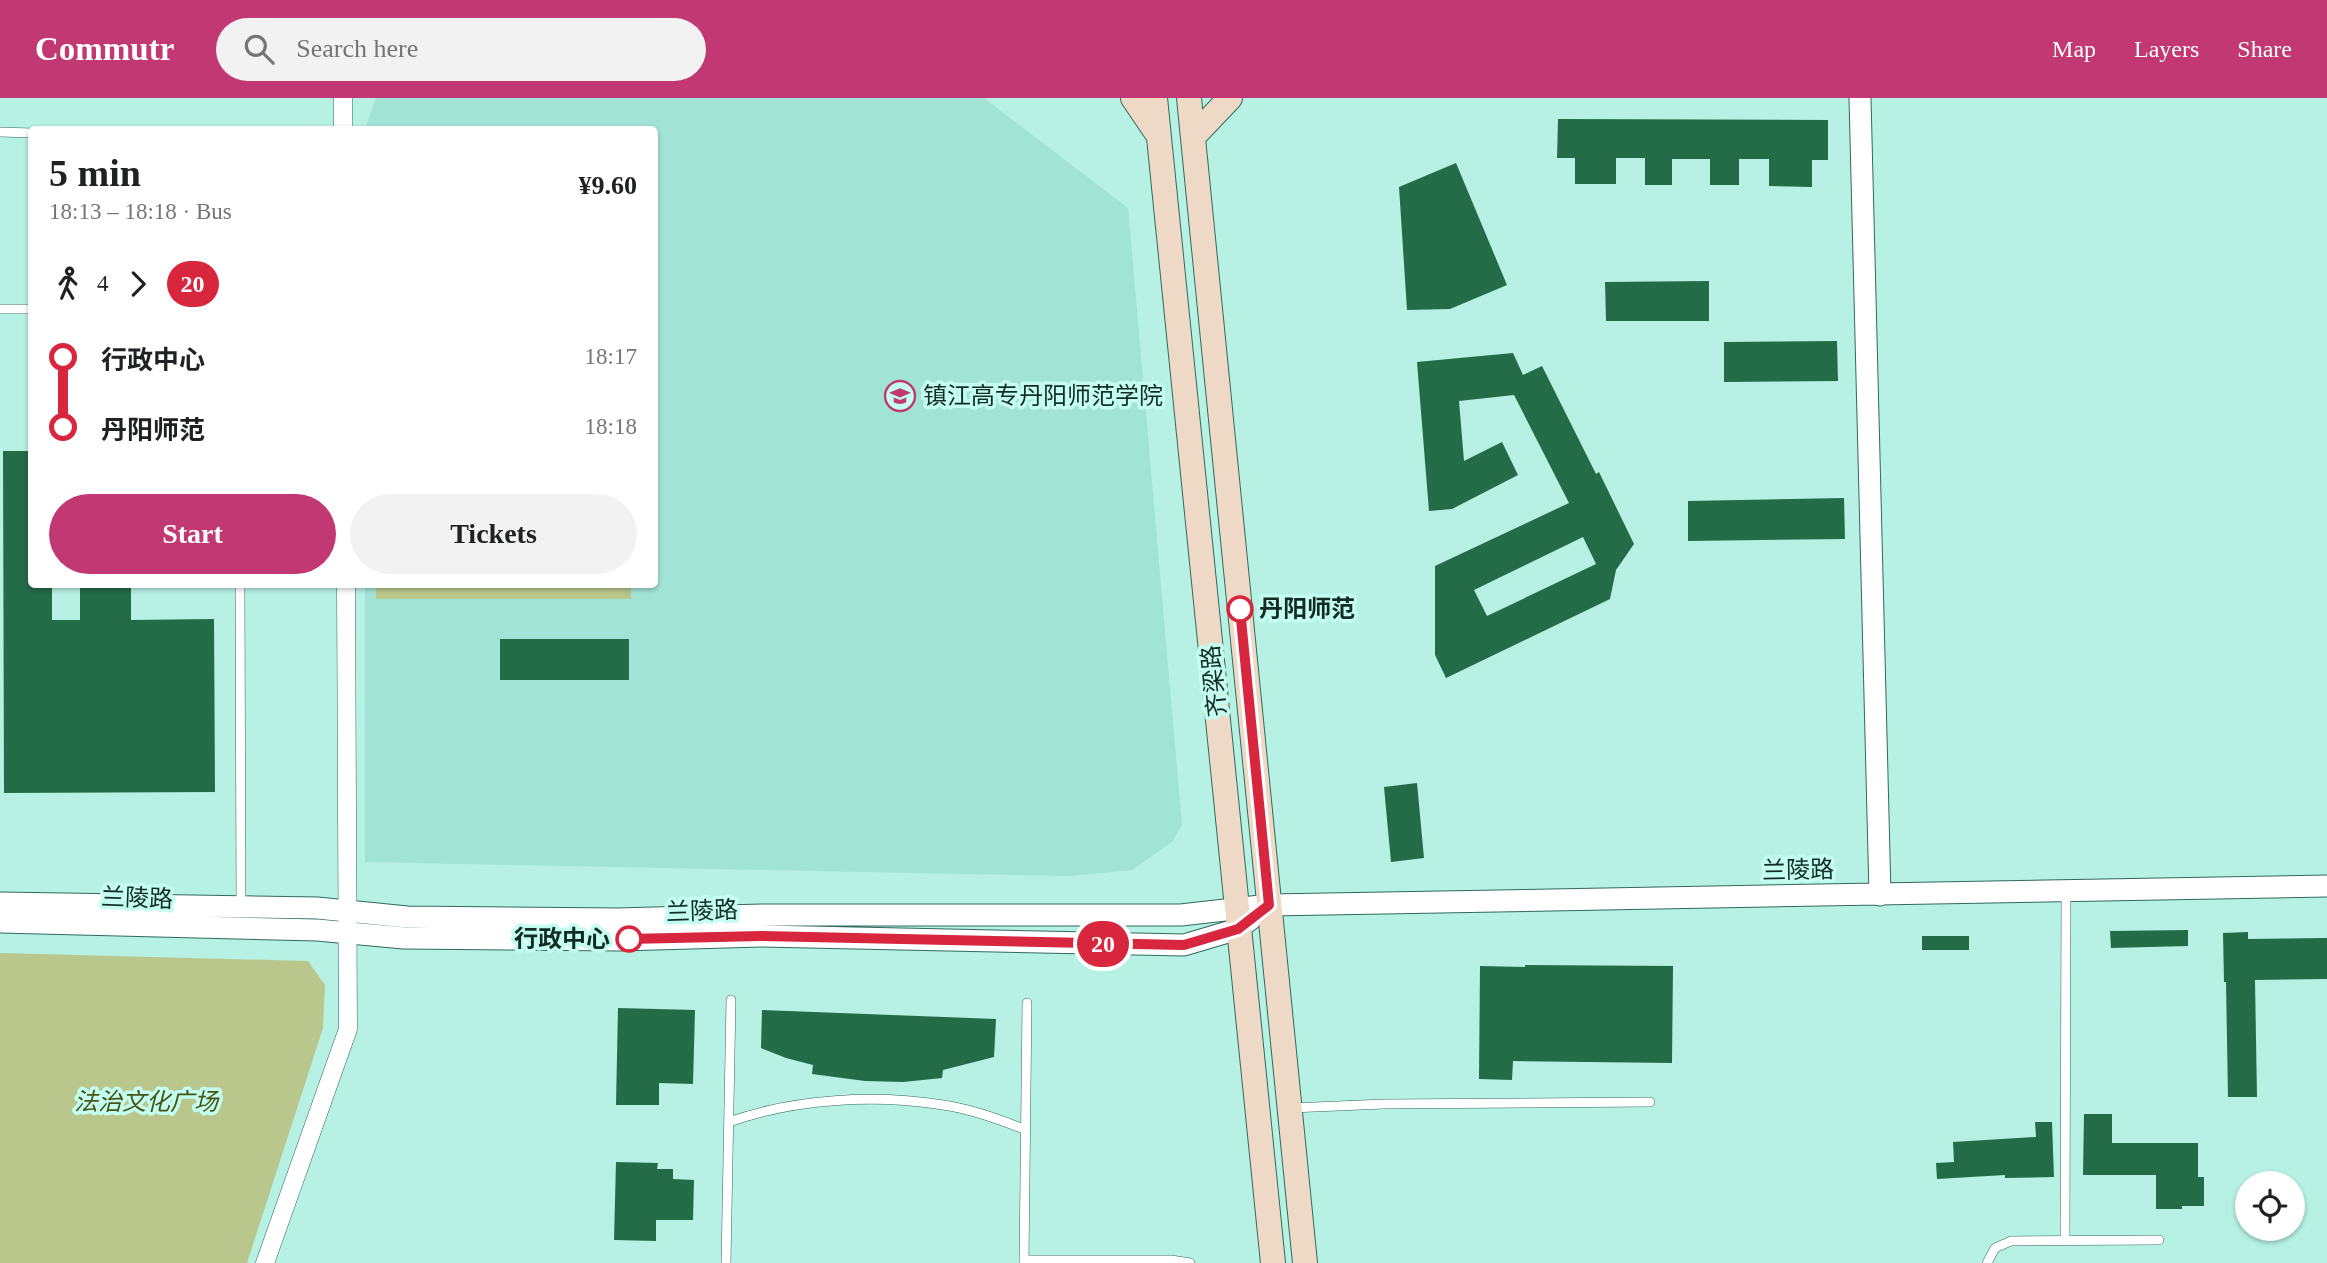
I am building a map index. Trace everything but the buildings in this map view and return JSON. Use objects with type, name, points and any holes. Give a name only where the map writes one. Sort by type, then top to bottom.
[{"type":"main road","points":[[1133,98],[1159,136]]},
{"type":"main road","name":"齐梁路","points":[[1155,98],[1273,1263]]},
{"type":"main road","name":"齐梁路","points":[[1189,98],[1305,1263]]},
{"type":"main road","points":[[1193,138],[1230,98]]},
{"type":"street","points":[[343,98],[343,126]]},
{"type":"street","points":[[1860,98],[1880,895]]},
{"type":"street","points":[[265,1263],[348,1029],[346,588]]},
{"type":"street","name":"兰陵路","points":[[0,903],[317,908],[347,922],[404,938],[621,940],[761,936],[1184,945],[1269,905],[2327,886]]},
{"type":"street","name":"兰陵路","points":[[0,922],[317,930],[347,922],[407,917],[618,919],[762,915],[1181,915],[1237,919]]},
{"type":"lane","points":[[0,132],[28,133]]},
{"type":"lane","points":[[0,309],[28,309]]},
{"type":"lane","points":[[240,588],[241,907]]},
{"type":"lane","points":[[2065,1240],[2066,892]]},
{"type":"lane","points":[[726,1263],[732,1000]]},
{"type":"lane","points":[[1027,1003],[1024,1262],[1171,1259],[1191,1263]]},
{"type":"lane","points":[[729,1122],[760,1111],[804,1103],[903,1101],[943,1105],[987,1115],[1026,1130]]},
{"type":"lane","points":[[1290,1108],[1384,1104],[1650,1102]]},
{"type":"lane","points":[[1987,1263],[1995,1248],[2011,1241],[2159,1240]]},
{"type":"shaded area","name":"镇江高专丹阳师范学院","points":[[376,98],[984,98],[1128,208],[1182,825],[1172,842],[1132,870],[1069,876],[365,862],[365,588],[658,588],[658,126],[366,126]]},
{"type":"green space","points":[[376,588],[631,588],[631,599],[376,599]]},
{"type":"green space","name":"法治文化广场","points":[[0,953],[308,961],[325,985],[323,1028],[247,1263],[0,1263]]},
{"type":"bus line","name":"20","points":[[629,939],[761,936],[1184,945],[1238,929],[1269,905],[1240,609]]},
{"type":"place","name":"镇江高专丹阳师范学院","points":[[900,396]]},
{"type":"place","name":"丹阳师范","points":[[1240,609]]},
{"type":"place","name":"行政中心","points":[[629,939]]}]
